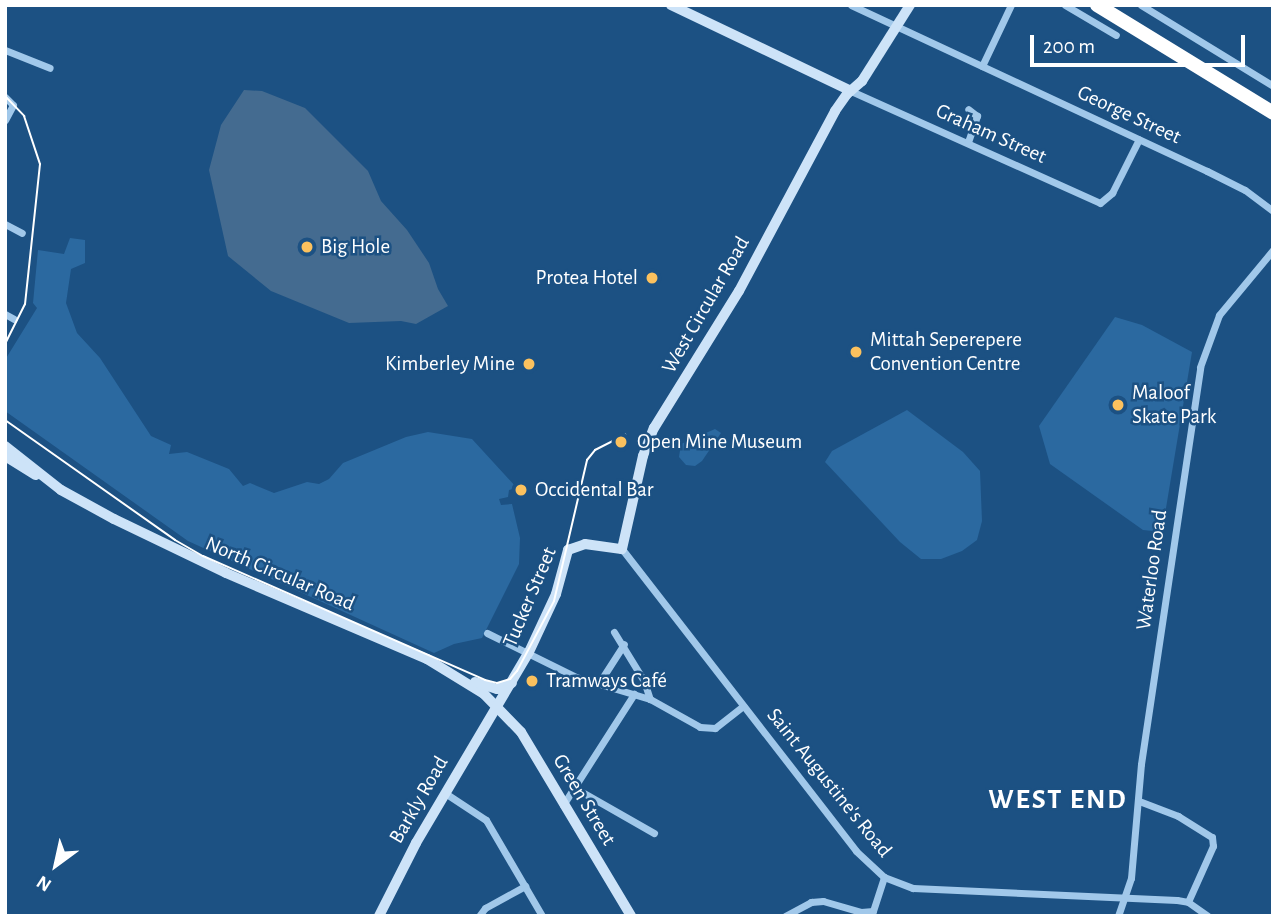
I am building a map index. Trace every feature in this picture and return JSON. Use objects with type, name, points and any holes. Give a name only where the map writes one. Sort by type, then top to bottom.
[{"type":"highway","points":[[1097,5],[1273,113]]},
{"type":"highway","points":[[1114,5],[1273,103]]},
{"type":"street","points":[[671,5],[851,92]]},
{"type":"street","name":"George Street","points":[[851,5],[1245,190],[1273,211]]},
{"type":"street","name":"West Circular Road","points":[[622,549],[643,456],[654,428],[742,285],[835,111],[862,81],[910,5]]},
{"type":"street","points":[[982,66],[1011,5]]},
{"type":"street","points":[[1065,5],[1116,36]]},
{"type":"street","points":[[1141,5],[1273,86]]},
{"type":"street","points":[[5,50],[50,68]]},
{"type":"street","name":"Graham Street","points":[[851,92],[1100,203],[1112,193],[1139,139]]},
{"type":"street","points":[[5,120],[13,108],[6,97]]},
{"type":"street","points":[[968,110],[977,116],[968,142]]},
{"type":"street","points":[[5,224],[22,233]]},
{"type":"street","name":"Waterloo Road","points":[[1118,916],[1131,878],[1143,751],[1200,367],[1219,315],[1273,250]]},
{"type":"street","points":[[5,314],[13,319]]},
{"type":"street","name":"North Circular Road","points":[[5,446],[45,478]]},
{"type":"street","name":"North Circular Road","points":[[5,456],[85,503],[165,545],[444,667],[499,707]]},
{"type":"street","name":"Tucker Street","points":[[499,707],[554,601],[568,550],[585,544],[622,549]]},
{"type":"street","name":"Saint Augustine's Road","points":[[622,549],[856,851],[884,877],[914,888],[1125,896],[1188,902],[1208,916]]},
{"type":"street","points":[[614,632],[624,644],[650,699]]},
{"type":"street","points":[[487,633],[576,677],[650,699],[709,729],[743,706]]},
{"type":"street","points":[[599,684],[624,644]]},
{"type":"street","points":[[444,667],[489,688],[497,689],[513,683]]},
{"type":"street","points":[[563,806],[634,694]]},
{"type":"street","name":"Barkly Road","points":[[379,916],[445,793],[499,707]]},
{"type":"street","name":"Green Street","points":[[499,707],[521,732],[631,916]]},
{"type":"street","points":[[575,788],[654,832]]},
{"type":"street","points":[[445,793],[486,820],[542,916]]},
{"type":"street","points":[[1139,801],[1178,816],[1212,837],[1213,846],[1188,902]]},
{"type":"street","points":[[785,916],[811,902],[823,901],[861,912],[873,911],[884,877]]},
{"type":"street","points":[[479,916],[485,908],[525,886]]},
{"type":"shaded area","points":[[244,90],[262,91],[305,108],[368,171],[381,201],[407,230],[429,263],[438,289],[448,306],[416,324],[401,321],[349,323],[271,291],[228,256],[209,170],[221,125]]},
{"type":"shaded area","points":[[70,238],[85,240],[85,263],[71,269],[66,303],[77,333],[100,358],[151,436],[171,445],[169,454],[187,452],[229,469],[243,486],[250,483],[274,493],[307,482],[319,484],[329,479],[343,463],[406,437],[428,432],[472,439],[517,488],[509,490],[508,497],[499,499],[501,505],[512,504],[520,538],[519,564],[482,638],[454,644],[434,653],[188,541],[5,411],[5,360],[37,308],[33,303],[38,250],[64,254]]},
{"type":"shaded area","name":"Maloof Skate Park","points":[[1115,317],[1142,325],[1192,352],[1162,532],[1143,530],[1050,464],[1039,426]]},
{"type":"shaded area","points":[[907,410],[963,452],[980,471],[982,521],[977,540],[962,551],[941,559],[921,559],[900,542],[825,462],[832,451]]},
{"type":"shaded area","points":[[715,429],[721,433],[702,461],[695,466],[686,465],[679,457],[681,444]]},
{"type":"tram line","points":[[5,96],[24,116],[40,164],[25,304],[5,344]]},
{"type":"tram line","points":[[5,420],[175,540],[203,556],[497,683],[510,679],[517,671],[554,601],[587,460],[595,450],[625,435]]},
{"type":"place","name":"Big Hole","points":[[307,247]]},
{"type":"place","name":"Protea Hotel","points":[[652,278]]},
{"type":"place","name":"Mittah Seperepere Convention Centre","points":[[856,352]]},
{"type":"place","name":"Kimberley Mine","points":[[529,364]]},
{"type":"place","name":"Maloof Skate Park","points":[[1118,405]]},
{"type":"place","name":"Open Mine Museum","points":[[621,442]]},
{"type":"place","name":"Occidental Bar","points":[[521,490]]},
{"type":"place","name":"Tramways Café","points":[[532,681]]},
{"type":"district","name":"WEST END","points":[[1058,800]]}]
